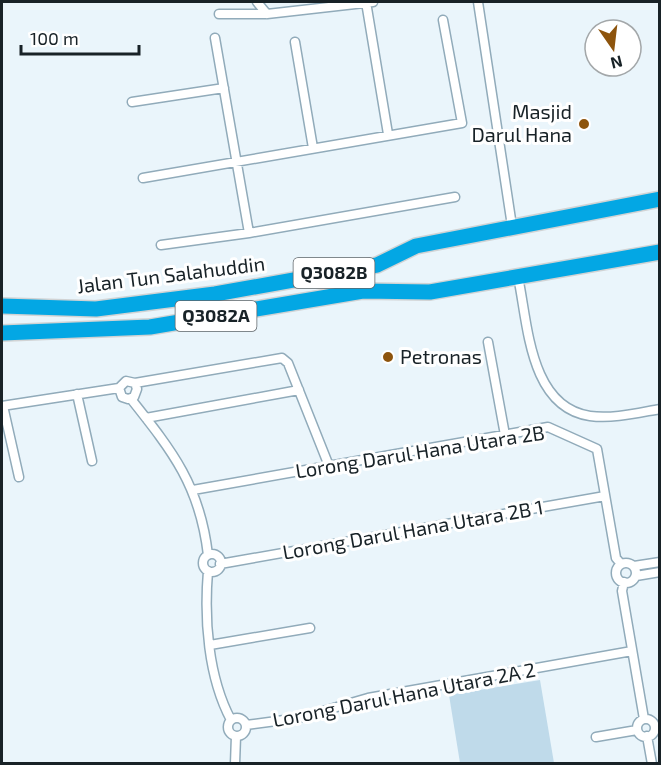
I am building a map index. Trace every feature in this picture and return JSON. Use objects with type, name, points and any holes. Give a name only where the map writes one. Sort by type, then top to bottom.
[{"type":"highway","name":"Jalan Tun Salahuddin","points":[[2,306],[96,309],[215,294],[377,265],[416,246],[660,199]]},
{"type":"highway","name":"Q3082A","points":[[2,333],[150,327],[363,291],[430,292],[660,252]]},
{"type":"street","points":[[256,2],[267,14]]},
{"type":"street","points":[[366,2],[388,134]]},
{"type":"street","points":[[219,14],[267,14],[373,2]]},
{"type":"street","points":[[478,2],[512,226]]},
{"type":"street","points":[[144,178],[239,164],[388,134],[462,123],[443,20]]},
{"type":"street","points":[[214,38],[239,164],[249,233]]},
{"type":"street","points":[[295,42],[314,148]]},
{"type":"street","points":[[132,102],[224,88]]},
{"type":"street","points":[[161,245],[249,233],[454,197]]},
{"type":"street","points":[[519,277],[538,372],[550,394],[569,408],[589,416],[619,416],[660,409]]},
{"type":"street","points":[[488,342],[505,435]]},
{"type":"street","points":[[19,477],[2,406],[119,388],[126,381],[135,383],[282,358],[288,363],[329,466]]},
{"type":"street","points":[[131,399],[137,392],[135,383]]},
{"type":"street","points":[[119,388],[122,397],[131,399],[177,459],[193,490],[204,528],[208,555],[203,562],[208,571],[206,613],[210,645],[220,694],[231,720],[228,728],[236,736],[235,764]]},
{"type":"street","points":[[146,418],[299,390]]},
{"type":"street","points":[[77,394],[92,461]]},
{"type":"street","name":"Lorong Darul Hana Utara 2B","points":[[193,490],[548,427],[597,449],[616,558],[621,564]]},
{"type":"street","name":"Lorong Darul Hana Utara 2B 1","points":[[220,564],[605,496]]},
{"type":"street","points":[[208,555],[217,556],[220,564],[216,571],[208,571]]},
{"type":"street","points":[[635,571],[660,562]]},
{"type":"street","points":[[624,582],[616,574],[621,564],[628,563],[635,571],[660,572]]},
{"type":"street","points":[[624,582],[632,581],[635,571]]},
{"type":"street","points":[[624,582],[622,591],[644,719]]},
{"type":"street","points":[[210,645],[310,628]]},
{"type":"street","name":"Lorong Darul Hana Utara 2A 2","points":[[246,725],[298,718],[368,698],[632,651]]},
{"type":"street","points":[[231,720],[239,718],[246,725],[244,732],[236,736]]},
{"type":"street","points":[[644,719],[650,720],[657,726],[647,736],[640,734],[637,729],[638,724],[644,719]]},
{"type":"street","points":[[596,736],[637,729]]},
{"type":"street","points":[[647,736],[652,764]]},
{"type":"shaded area","points":[[540,680],[554,763],[460,763],[449,695]]},
{"type":"place","name":"Masjid Darul Hana","points":[[584,124]]},
{"type":"place","name":"Petronas","points":[[388,357]]}]
